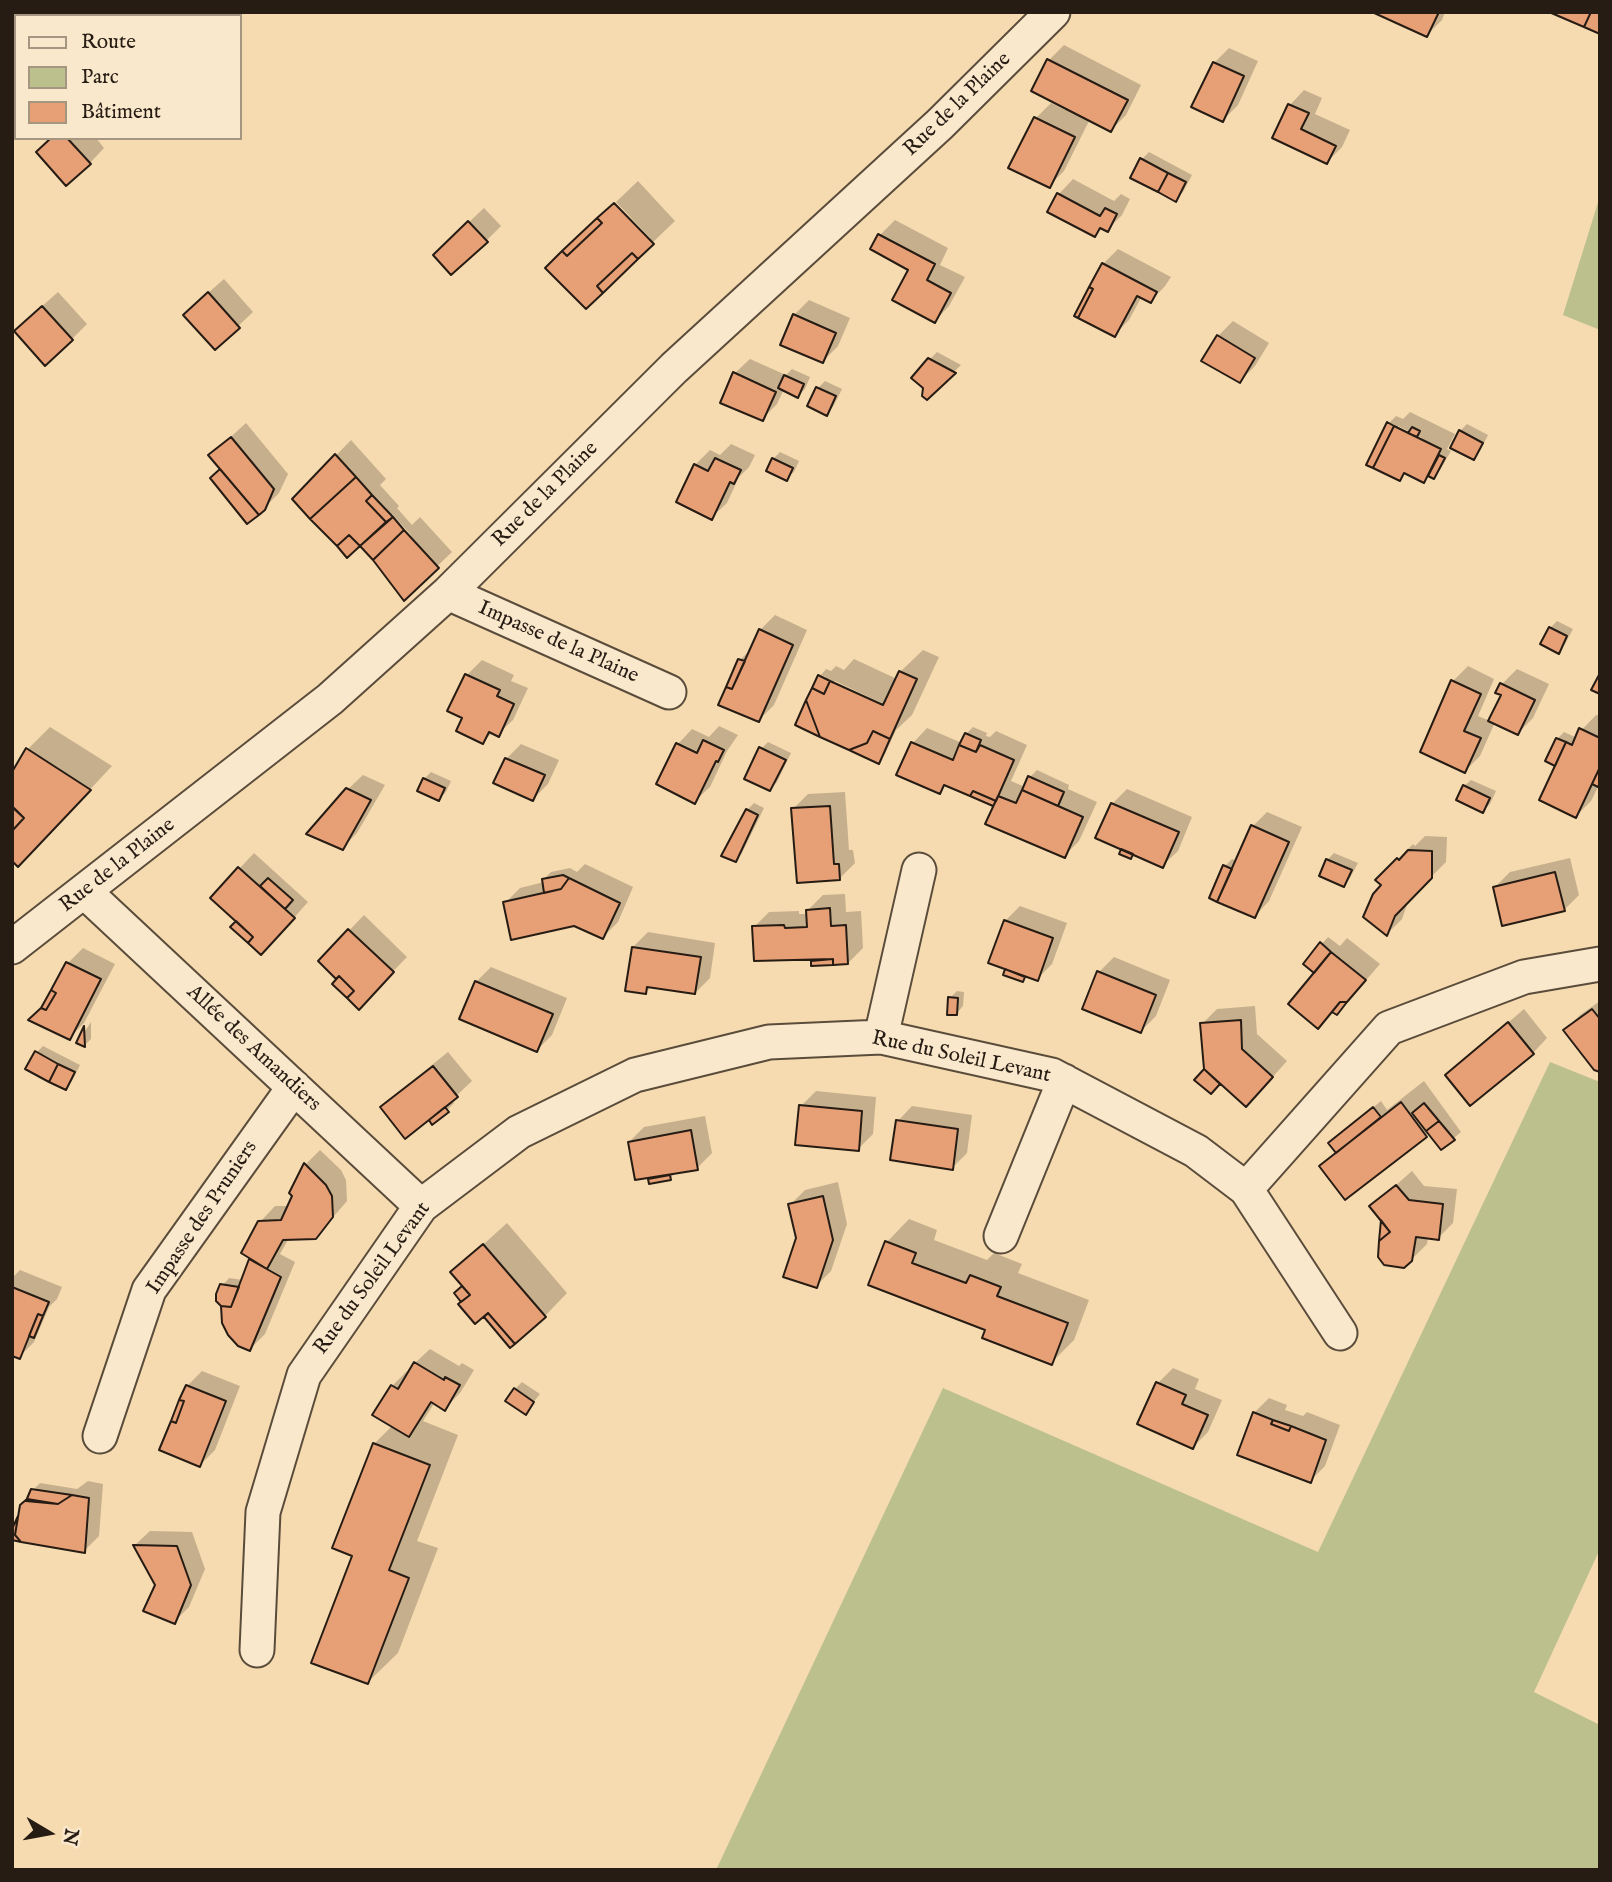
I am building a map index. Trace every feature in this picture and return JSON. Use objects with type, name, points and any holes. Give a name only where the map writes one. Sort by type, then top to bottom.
[{"type":"street","name":"Rue de la Plaine","points":[[12,947],[330,699],[448,593],[674,368],[940,124],[1053,12]]},
{"type":"street","name":"Impasse de la Plaine","points":[[448,593],[668,692]]},
{"type":"street","points":[[881,1037],[919,870]]},
{"type":"street","name":"Allée des Amandiers","points":[[85,892],[421,1206]]},
{"type":"street","points":[[1246,1189],[1389,1027],[1524,977],[1600,964]]},
{"type":"street","name":"Rue du Soleil Levant","points":[[257,1650],[263,1512],[304,1375],[421,1206],[519,1132],[635,1075],[769,1042],[881,1037],[1052,1075],[1196,1151],[1246,1189],[1340,1333]]},
{"type":"street","name":"Rue du Soleil Levant","points":[[1001,1236],[1064,1081]]},
{"type":"street","name":"Impasse des Pruniers","points":[[100,1436],[149,1290],[293,1087]]},
{"type":"green space","points":[[1600,196],[1600,330],[1563,315]]},
{"type":"green space","points":[[1550,1062],[1600,1082],[1600,1549],[1534,1692],[1600,1725],[1599,1870],[716,1870],[943,1388],[1318,1552]]},
{"type":"building","points":[[1372,12],[1439,12],[1427,37]]},
{"type":"building","points":[[1549,12],[1591,12],[1584,27]]},
{"type":"building","points":[[1591,12],[1600,12],[1600,34],[1584,27]]},
{"type":"building","points":[[1047,59],[1128,100],[1111,132],[1031,91]]},
{"type":"building","points":[[1213,62],[1244,76],[1223,122],[1191,107]]},
{"type":"building","points":[[1288,104],[1309,113],[1301,129],[1336,146],[1327,164],[1272,138]]},
{"type":"building","points":[[1034,117],[1075,137],[1050,188],[1008,168]]},
{"type":"building","points":[[49,140],[69,140],[91,164],[66,186],[36,152]]},
{"type":"building","points":[[1140,158],[1168,173],[1158,192],[1130,178]]},
{"type":"building","points":[[1168,173],[1186,182],[1176,202],[1158,192]]},
{"type":"building","points":[[1057,193],[1100,216],[1105,208],[1117,214],[1108,232],[1100,228],[1095,237],[1047,212]]},
{"type":"building","points":[[614,203],[654,244],[638,259],[632,253],[597,286],[603,293],[586,309],[545,268],[562,251],[567,256],[602,223],[597,218]]},
{"type":"building","points":[[597,218],[602,223],[567,256],[562,251]]},
{"type":"building","points":[[468,221],[488,242],[451,275],[433,255]]},
{"type":"building","points":[[878,234],[935,264],[927,280],[951,293],[935,323],[892,300],[908,270],[870,249]]},
{"type":"building","points":[[632,253],[638,259],[603,293],[597,286]]},
{"type":"building","points":[[1102,263],[1157,292],[1151,303],[1137,296],[1115,337],[1078,318],[1093,289],[1089,287]]},
{"type":"building","points":[[1089,287],[1093,289],[1078,318],[1074,316]]},
{"type":"building","points":[[208,292],[240,328],[215,350],[183,315]]},
{"type":"building","points":[[42,306],[73,340],[45,366],[14,331]]},
{"type":"building","points":[[793,314],[836,333],[823,363],[780,345]]},
{"type":"building","points":[[1217,335],[1255,358],[1240,383],[1201,361]]},
{"type":"building","points":[[928,358],[956,373],[927,400],[922,396],[923,388],[911,378]]},
{"type":"building","points":[[733,372],[776,392],[763,421],[720,403]]},
{"type":"building","points":[[784,375],[804,384],[798,398],[778,388]]},
{"type":"building","points":[[816,387],[836,396],[827,416],[807,406]]},
{"type":"building","points":[[1387,422],[1394,426],[1373,468],[1366,465]]},
{"type":"building","points":[[1394,426],[1441,449],[1424,483],[1404,473],[1400,481],[1373,468]]},
{"type":"building","points":[[1412,427],[1420,431],[1417,437],[1408,433]]},
{"type":"building","points":[[1459,430],[1483,443],[1474,460],[1450,448]]},
{"type":"building","points":[[231,437],[274,489],[265,510],[259,515],[208,455]]},
{"type":"building","points":[[335,454],[356,477],[310,519],[292,499]]},
{"type":"building","points":[[1439,455],[1445,458],[1434,479],[1428,476]]},
{"type":"building","points":[[715,458],[741,470],[734,484],[730,482],[712,520],[676,502],[694,464],[708,471]]},
{"type":"building","points":[[772,458],[793,468],[787,481],[766,471]]},
{"type":"building","points":[[220,469],[259,515],[247,524],[210,478]]},
{"type":"building","points":[[356,477],[372,495],[366,501],[386,522],[360,546],[349,535],[337,546],[310,519]]},
{"type":"building","points":[[372,495],[393,517],[386,522],[366,501]]},
{"type":"building","points":[[393,517],[404,530],[373,560],[360,546]]},
{"type":"building","points":[[404,530],[439,568],[404,601],[373,560]]},
{"type":"building","points":[[349,535],[360,546],[347,558],[337,546]]},
{"type":"building","points":[[1549,627],[1567,636],[1559,654],[1540,644]]},
{"type":"building","points":[[759,629],[793,645],[759,722],[718,705],[726,687],[732,689]]},
{"type":"building","points":[[738,659],[745,661],[732,689],[726,687]]},
{"type":"building","points":[[899,671],[917,679],[890,739],[873,731],[867,743],[849,750],[820,737],[806,700],[812,688],[824,694],[830,681],[883,705]]},
{"type":"building","points":[[1600,673],[1600,694],[1591,690]]},
{"type":"building","points":[[465,674],[500,690],[497,696],[514,704],[499,737],[489,732],[483,744],[456,731],[462,718],[447,711]]},
{"type":"building","points":[[818,675],[830,681],[824,694],[812,688]]},
{"type":"building","points":[[1451,680],[1481,694],[1464,731],[1481,738],[1465,773],[1420,752]]},
{"type":"building","points":[[1500,683],[1535,700],[1518,735],[1488,721],[1501,695],[1495,693]]},
{"type":"building","points":[[806,700],[820,737],[795,725]]},
{"type":"building","points":[[1579,728],[1600,738],[1600,767],[1576,818],[1539,800],[1566,742],[1572,745]]},
{"type":"building","points":[[873,731],[890,739],[879,764],[849,750],[867,743]]},
{"type":"building","points":[[965,733],[981,740],[976,752],[959,745]]},
{"type":"building","points":[[1556,738],[1566,742],[1555,766],[1545,761]]},
{"type":"building","points":[[703,740],[724,750],[695,804],[656,784],[676,743],[697,753]]},
{"type":"building","points":[[911,742],[953,760],[959,745],[976,752],[980,745],[1014,760],[996,801],[973,791],[970,796],[944,785],[940,794],[896,775]]},
{"type":"building","points":[[759,747],[786,760],[770,791],[744,779]]},
{"type":"building","points":[[26,748],[91,790],[18,867],[12,861],[12,831],[24,818],[12,807],[12,772]]},
{"type":"building","points":[[505,758],[545,775],[533,801],[493,783]]},
{"type":"building","points":[[1600,767],[1600,784],[1598,787],[1592,784]]},
{"type":"building","points":[[1028,776],[1064,792],[1058,806],[1022,790]]},
{"type":"building","points":[[423,778],[445,788],[439,801],[417,791]]},
{"type":"building","points":[[1463,785],[1490,798],[1483,813],[1456,800]]},
{"type":"building","points":[[346,788],[371,800],[343,850],[306,834]]},
{"type":"building","points":[[1022,790],[1083,817],[1065,858],[985,824],[998,796],[1016,803]]},
{"type":"building","points":[[973,791],[996,801],[993,806],[970,796]]},
{"type":"building","points":[[1111,803],[1179,832],[1163,868],[1095,838]]},
{"type":"building","points":[[830,806],[834,864],[839,864],[840,880],[797,883],[791,808]]},
{"type":"building","points":[[14,808],[24,818],[12,831],[12,810]]},
{"type":"building","points":[[746,809],[758,815],[736,862],[721,856]]},
{"type":"building","points":[[1251,825],[1289,842],[1255,918],[1217,902]]},
{"type":"building","points":[[1121,849],[1133,854],[1131,859],[1119,854]]},
{"type":"building","points":[[1408,850],[1432,851],[1432,878],[1395,916],[1387,936],[1363,917],[1373,894],[1381,885],[1375,880]]},
{"type":"building","points":[[1326,859],[1352,870],[1344,887],[1319,876]]},
{"type":"building","points":[[1223,865],[1232,869],[1217,902],[1209,898]]},
{"type":"building","points":[[238,867],[295,918],[261,955],[248,943],[253,937],[210,898]]},
{"type":"building","points":[[1555,872],[1565,911],[1502,926],[1493,887]]},
{"type":"building","points":[[563,875],[569,878],[561,889],[544,893],[542,879]]},
{"type":"building","points":[[268,878],[293,900],[285,909],[260,886]]},
{"type":"building","points":[[569,878],[620,903],[603,939],[574,926],[511,940],[503,902],[561,889]]},
{"type":"building","points":[[830,908],[831,926],[846,925],[848,964],[833,965],[833,959],[754,961],[752,926],[807,927],[806,910]]},
{"type":"building","points":[[1004,920],[1053,938],[1038,981],[988,963]]},
{"type":"building","points":[[236,921],[253,937],[248,943],[230,927]]},
{"type":"building","points":[[348,929],[394,972],[359,1010],[347,998],[354,991],[339,976],[336,979],[318,961]]},
{"type":"building","points":[[1320,942],[1331,952],[1314,973],[1303,964]]},
{"type":"building","points":[[632,947],[701,957],[695,994],[647,987],[646,994],[625,991]]},
{"type":"building","points":[[1331,952],[1366,980],[1347,1002],[1340,1002],[1318,1029],[1288,1004]]},
{"type":"building","points":[[833,959],[833,965],[811,966],[811,961]]},
{"type":"building","points":[[66,962],[101,979],[70,1040],[28,1020],[41,1008],[46,1010],[56,993],[51,990]]},
{"type":"building","points":[[1005,969],[1025,977],[1023,982],[1003,975]]},
{"type":"building","points":[[1097,971],[1156,995],[1141,1033],[1082,1009]]},
{"type":"building","points":[[339,976],[354,991],[347,998],[332,984]]},
{"type":"building","points":[[475,981],[553,1014],[537,1052],[459,1019]]},
{"type":"building","points":[[51,990],[56,993],[46,1010],[41,1008]]},
{"type":"building","points":[[948,997],[958,998],[957,1015],[947,1015]]},
{"type":"building","points":[[1340,1002],[1347,1002],[1337,1015],[1332,1012]]},
{"type":"building","points":[[1592,1009],[1600,1019],[1600,1072],[1594,1070],[1563,1030]]},
{"type":"building","points":[[1241,1020],[1242,1049],[1273,1077],[1246,1107],[1204,1069],[1200,1023]]},
{"type":"building","points":[[1508,1022],[1534,1054],[1470,1106],[1445,1075]]},
{"type":"building","points":[[84,1026],[85,1047],[76,1043]]},
{"type":"building","points":[[35,1051],[58,1064],[49,1082],[25,1069]]},
{"type":"building","points":[[58,1064],[75,1072],[66,1090],[49,1082]]},
{"type":"building","points":[[433,1066],[458,1097],[405,1139],[380,1107]]},
{"type":"building","points":[[1204,1069],[1220,1084],[1211,1094],[1194,1080]]},
{"type":"building","points":[[1401,1102],[1427,1137],[1345,1200],[1319,1166]]},
{"type":"building","points":[[1424,1103],[1439,1121],[1426,1131],[1412,1113]]},
{"type":"building","points":[[799,1105],[862,1111],[859,1151],[795,1145]]},
{"type":"building","points":[[445,1107],[449,1112],[432,1125],[429,1120]]},
{"type":"building","points":[[1373,1107],[1381,1117],[1336,1153],[1328,1143]]},
{"type":"building","points":[[896,1120],[958,1129],[953,1170],[890,1160]]},
{"type":"building","points":[[1439,1121],[1455,1140],[1441,1150],[1426,1131]]},
{"type":"building","points":[[691,1130],[698,1170],[635,1180],[628,1142]]},
{"type":"building","points":[[304,1163],[326,1185],[332,1196],[333,1217],[316,1239],[283,1240],[267,1269],[241,1253],[258,1221],[281,1220],[292,1196],[289,1193]]},
{"type":"building","points":[[670,1175],[671,1180],[649,1184],[648,1179]]},
{"type":"building","points":[[1396,1185],[1409,1200],[1443,1204],[1439,1240],[1416,1237],[1412,1261],[1404,1268],[1384,1265],[1378,1257],[1379,1241],[1390,1232],[1369,1206]]},
{"type":"building","points":[[823,1196],[833,1240],[817,1288],[783,1277],[796,1238],[788,1204]]},
{"type":"building","points":[[1381,1220],[1390,1232],[1379,1241]]},
{"type":"building","points":[[885,1241],[916,1253],[912,1263],[966,1283],[970,1275],[1001,1287],[997,1296],[1068,1323],[1052,1365],[982,1338],[985,1330],[868,1285]]},
{"type":"building","points":[[483,1244],[546,1317],[515,1344],[488,1313],[475,1324],[458,1304],[470,1295],[450,1272]]},
{"type":"building","points":[[249,1259],[281,1277],[250,1351],[238,1346],[228,1335],[222,1323],[221,1306],[231,1307]]},
{"type":"building","points":[[220,1284],[239,1287],[231,1307],[221,1306],[216,1301]]},
{"type":"building","points":[[462,1286],[470,1295],[461,1302],[454,1293]]},
{"type":"building","points":[[12,1287],[49,1302],[43,1316],[38,1314],[20,1359],[12,1356]]},
{"type":"building","points":[[488,1313],[515,1344],[510,1348],[484,1317]]},
{"type":"building","points":[[38,1314],[43,1316],[34,1338],[29,1336]]},
{"type":"building","points":[[414,1362],[444,1380],[445,1377],[460,1385],[445,1411],[431,1402],[409,1437],[372,1415],[391,1385],[398,1389]]},
{"type":"building","points":[[1156,1382],[1186,1395],[1182,1404],[1208,1415],[1193,1449],[1137,1424]]},
{"type":"building","points":[[186,1385],[226,1401],[200,1467],[159,1450],[171,1421],[176,1423],[184,1401],[179,1400]]},
{"type":"building","points":[[514,1388],[534,1402],[526,1415],[505,1401]]},
{"type":"building","points":[[179,1400],[184,1401],[176,1423],[171,1421]]},
{"type":"building","points":[[1253,1412],[1273,1420],[1271,1424],[1289,1431],[1291,1426],[1326,1440],[1311,1483],[1237,1455]]},
{"type":"building","points":[[1273,1420],[1291,1426],[1289,1431],[1271,1424]]},
{"type":"building","points":[[373,1443],[430,1465],[389,1570],[409,1578],[368,1684],[311,1663],[352,1556],[332,1548]]},
{"type":"building","points":[[31,1489],[72,1495],[58,1504],[26,1501]]},
{"type":"building","points":[[72,1495],[89,1498],[85,1553],[21,1542],[15,1535],[20,1505],[27,1499],[58,1504]]},
{"type":"building","points":[[18,1516],[15,1535],[21,1542],[12,1540],[12,1529]]},
{"type":"building","points":[[133,1545],[177,1546],[191,1585],[175,1624],[143,1611],[155,1585]]}]
